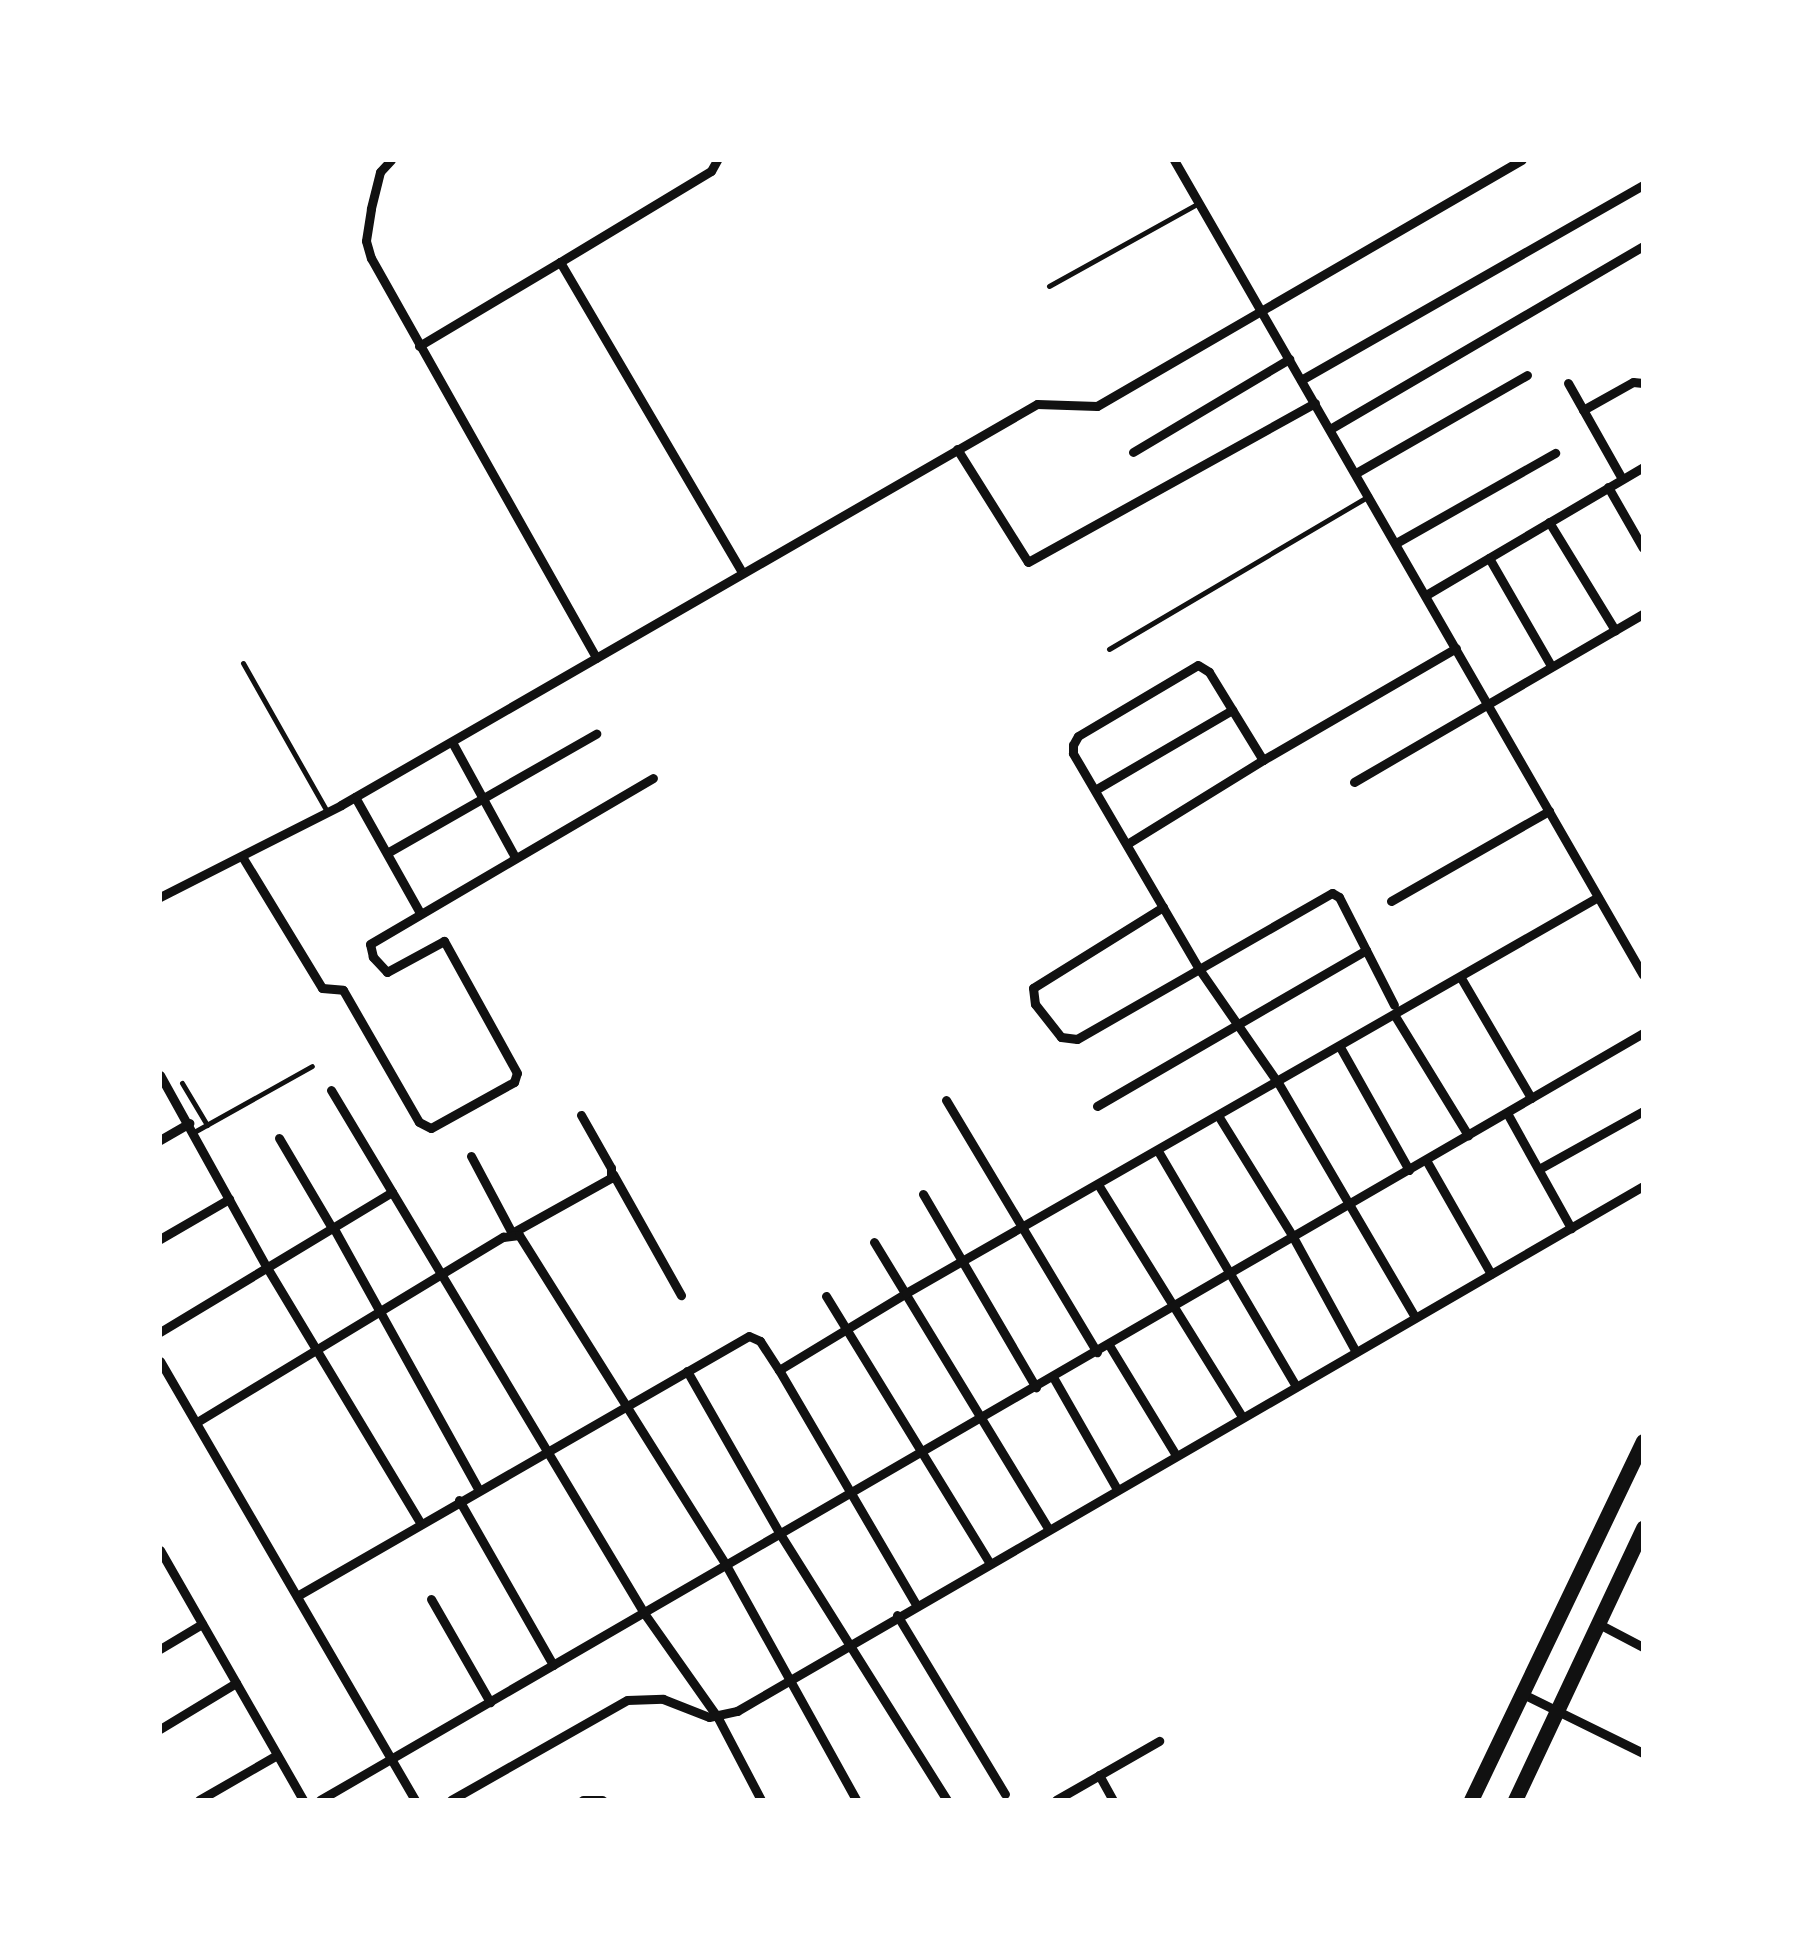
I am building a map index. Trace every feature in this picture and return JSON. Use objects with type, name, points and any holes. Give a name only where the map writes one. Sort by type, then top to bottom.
[{"type":"main road","points":[[1471,1800],[1643,1441]]},
{"type":"main road","points":[[1516,1800],[1642,1535]]},
{"type":"street","points":[[391,160],[380,172],[366,241],[371,258],[596,658]]},
{"type":"street","points":[[419,346],[711,171],[717,160]]},
{"type":"street","points":[[1174,160],[1643,976]]},
{"type":"street","points":[[160,897],[243,858],[355,797],[741,571],[1038,404],[1098,406],[1522,160]]},
{"type":"street","points":[[1301,380],[1643,184]]},
{"type":"street","points":[[1330,428],[1643,246]]},
{"type":"street","points":[[560,262],[741,571]]},
{"type":"street","points":[[1132,452],[1290,359]]},
{"type":"street","points":[[1356,473],[1527,375]]},
{"type":"street","points":[[1583,410],[1633,382],[1643,382]]},
{"type":"street","points":[[1568,383],[1622,479]]},
{"type":"street","points":[[956,449],[1028,562],[1315,403]]},
{"type":"street","points":[[1396,543],[1555,452]]},
{"type":"street","points":[[1426,595],[1643,466]]},
{"type":"street","points":[[1608,487],[1643,548]]},
{"type":"street","points":[[1549,522],[1615,630]]},
{"type":"street","points":[[1489,558],[1551,666]]},
{"type":"street","points":[[1354,782],[1643,614]]},
{"type":"street","points":[[1127,844],[1456,648]]},
{"type":"street","points":[[1263,760],[1206,668],[1193,666],[1078,736],[1074,753],[1199,969],[1278,1082],[1415,1318]]},
{"type":"street","points":[[1094,790],[1232,710]]},
{"type":"street","points":[[386,853],[596,734]]},
{"type":"street","points":[[452,742],[516,856]]},
{"type":"street","points":[[243,858],[322,988],[343,990],[426,1128],[518,1077],[444,941],[387,972],[374,957],[370,944],[419,911],[653,778]]},
{"type":"street","points":[[355,797],[419,911]]},
{"type":"street","points":[[1391,901],[1549,811]]},
{"type":"street","points":[[1163,907],[1038,983],[1032,996],[1035,1004],[1061,1036],[1077,1039],[1332,894],[1339,897],[1395,1010],[1468,1136]]},
{"type":"street","points":[[779,1370],[962,1260],[1099,1186],[1340,1047],[1395,1010],[1461,978],[1598,897]]},
{"type":"street","points":[[1097,1106],[1366,950]]},
{"type":"street","points":[[1461,978],[1532,1098]]},
{"type":"street","points":[[320,1800],[1643,1034]]},
{"type":"street","points":[[1340,1047],[1409,1170]]},
{"type":"street","points":[[160,1075],[266,1266],[421,1524]]},
{"type":"street","points":[[330,1090],[644,1613],[718,1718],[761,1800]]},
{"type":"street","points":[[946,1100],[1097,1352]]},
{"type":"street","points":[[1538,1169],[1643,1112]]},
{"type":"street","points":[[1506,1113],[1571,1228]]},
{"type":"street","points":[[582,1115],[681,1295]]},
{"type":"street","points":[[1219,1117],[1356,1352]]},
{"type":"street","points":[[160,1140],[191,1127]]},
{"type":"street","points":[[279,1138],[478,1489]]},
{"type":"street","points":[[1158,1152],[1233,1272],[1296,1386]]},
{"type":"street","points":[[471,1156],[512,1234]]},
{"type":"street","points":[[1426,1160],[1491,1274]]},
{"type":"street","points":[[197,1422],[613,1174]]},
{"type":"street","points":[[1099,1186],[1242,1417]]},
{"type":"street","points":[[451,1800],[627,1700],[663,1699],[718,1718],[790,1682],[897,1615],[1643,1186]]},
{"type":"street","points":[[160,1332],[392,1192]]},
{"type":"street","points":[[923,1194],[1036,1387]]},
{"type":"street","points":[[160,1238],[229,1199]]},
{"type":"street","points":[[512,1234],[519,1235],[542,1268],[726,1566],[856,1800]]},
{"type":"street","points":[[874,1242],[1048,1528]]},
{"type":"street","points":[[826,1296],[989,1562]]},
{"type":"street","points":[[297,1596],[749,1336],[760,1341],[779,1370],[916,1604]]},
{"type":"street","points":[[1110,1344],[1176,1455]]},
{"type":"street","points":[[160,1360],[415,1800]]},
{"type":"street","points":[[687,1371],[780,1534],[947,1800]]},
{"type":"street","points":[[1053,1378],[1117,1489]]},
{"type":"street","points":[[458,1500],[553,1665]]},
{"type":"street","points":[[160,1550],[164,1567],[202,1624],[303,1800]]},
{"type":"street","points":[[432,1599],[490,1702]]},
{"type":"street","points":[[897,1615],[1005,1794]]},
{"type":"street","points":[[160,1649],[202,1624]]},
{"type":"street","points":[[1599,1624],[1643,1648]]},
{"type":"street","points":[[160,1729],[236,1683]]},
{"type":"street","points":[[1523,1694],[1643,1753]]},
{"type":"street","points":[[1056,1800],[1159,1741]]},
{"type":"street","points":[[199,1800],[277,1754]]},
{"type":"street","points":[[1099,1775],[1113,1800]]},
{"type":"street","points":[[583,1800],[602,1800]]},
{"type":"lane","points":[[1049,286],[1199,203]]},
{"type":"lane","points":[[1108,649],[1369,496]]},
{"type":"lane","points":[[243,664],[328,812]]},
{"type":"lane","points":[[191,1127],[207,1125],[312,1066]]},
{"type":"lane","points":[[182,1083],[207,1125]]}]
